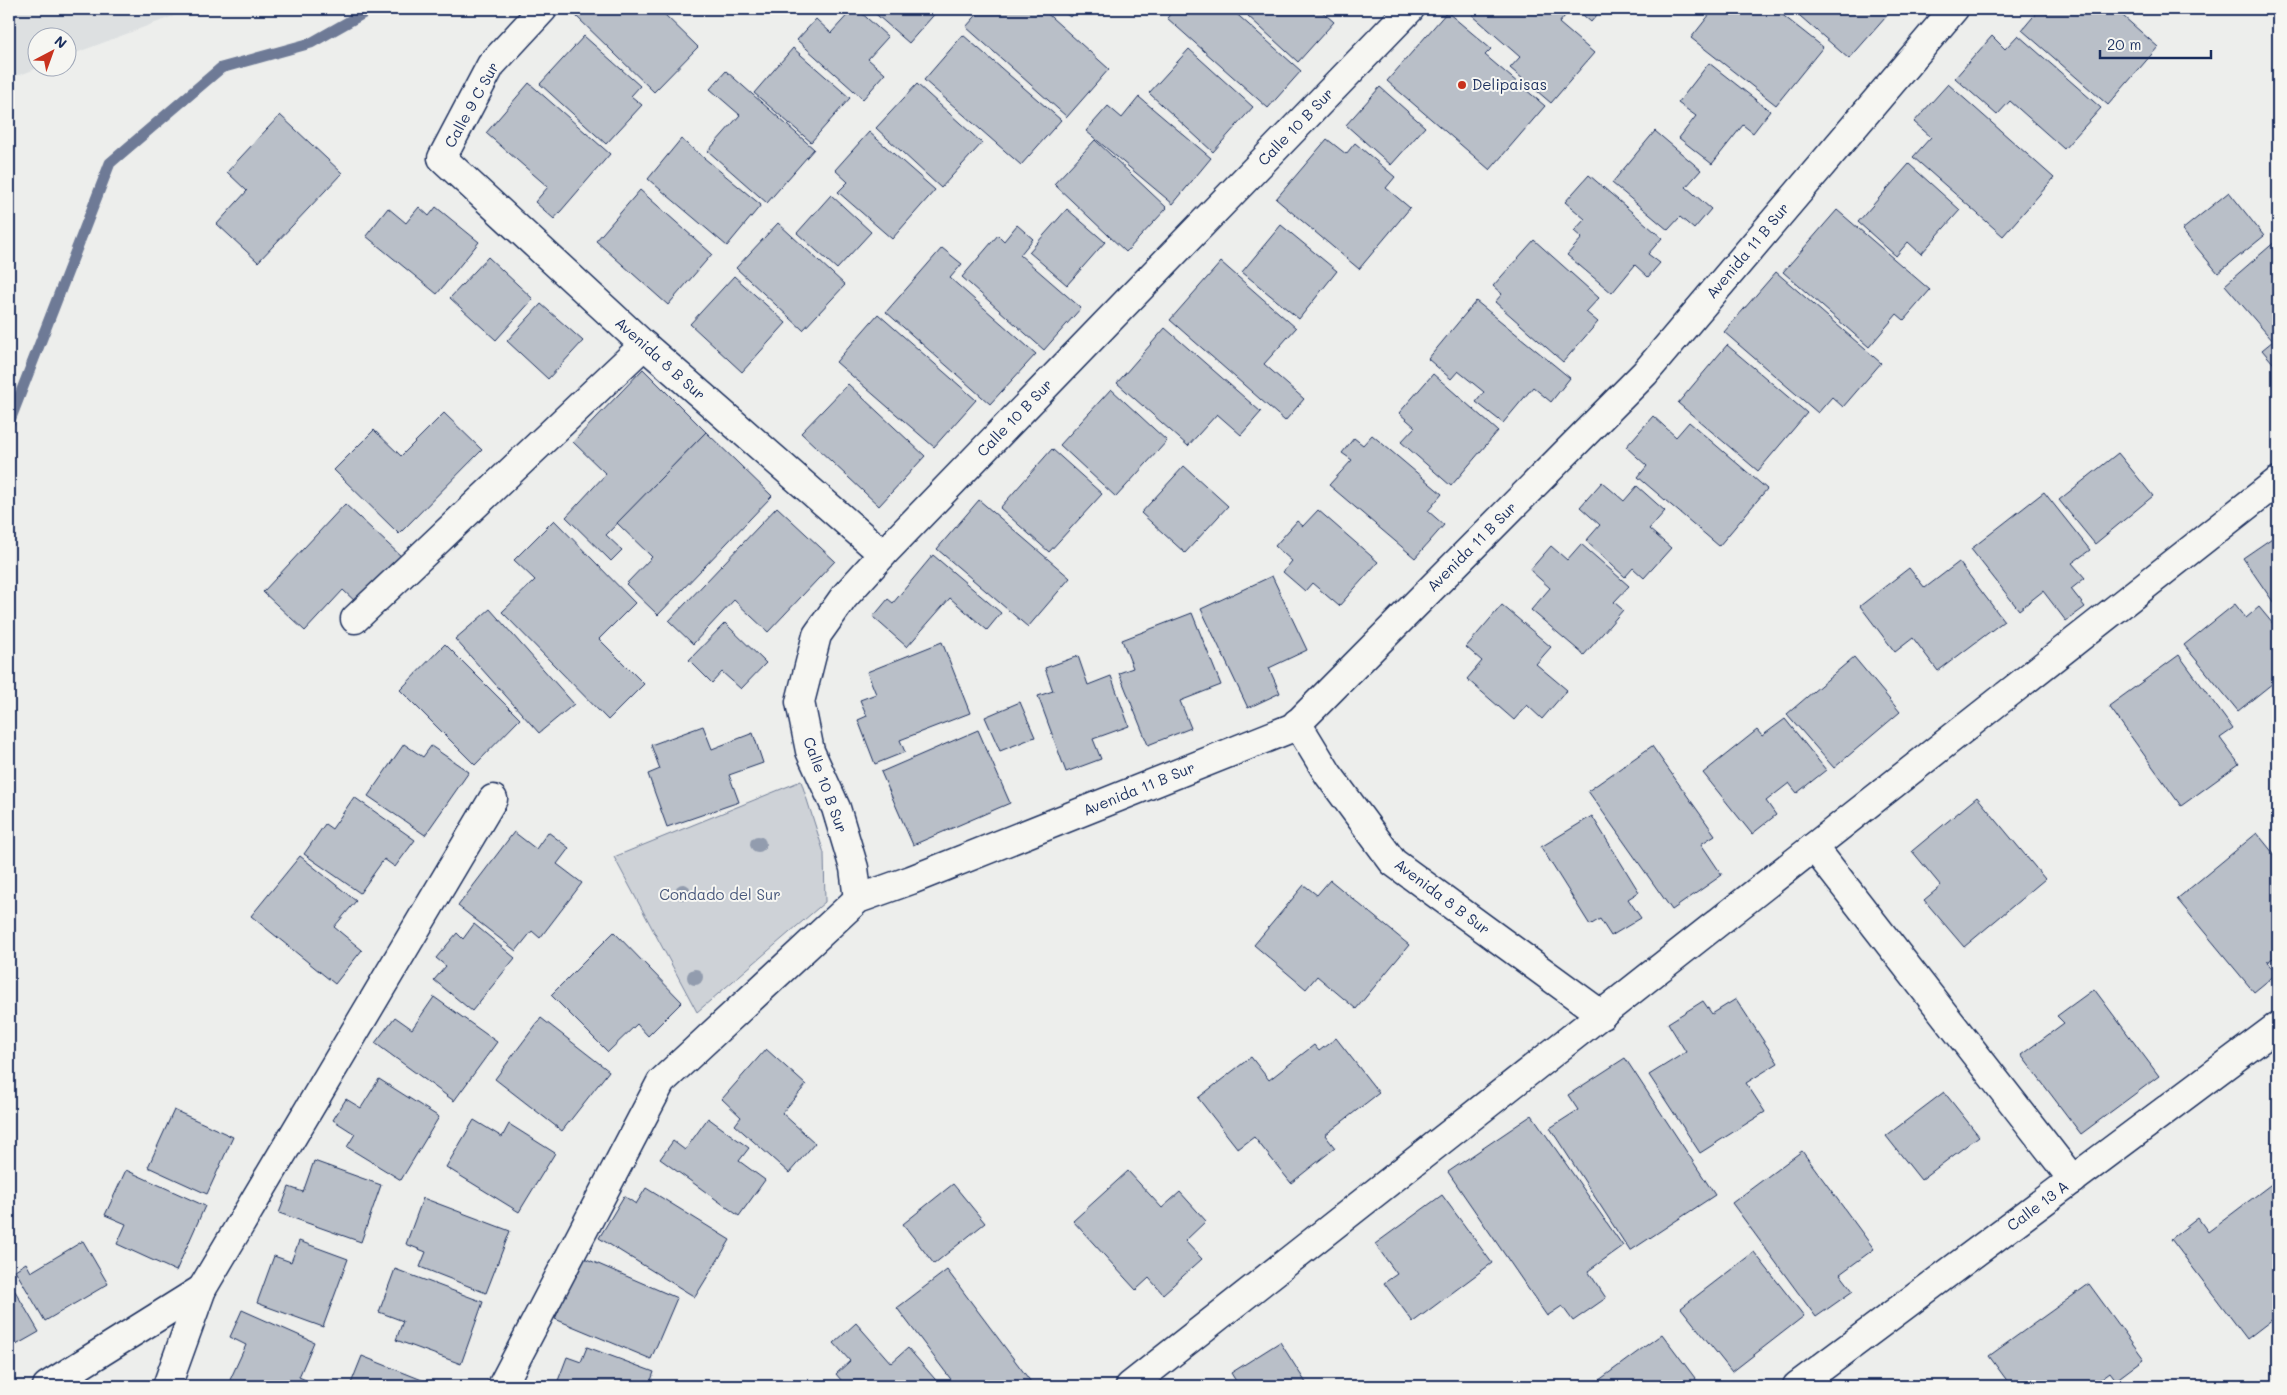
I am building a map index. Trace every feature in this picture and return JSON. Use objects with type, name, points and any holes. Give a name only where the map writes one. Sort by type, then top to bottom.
[{"type":"street","name":"Calle 9 C Sur","points":[[442,158],[491,65],[543,9]]},
{"type":"street","name":"Calle 10 B Sur","points":[[858,899],[854,868],[836,808],[810,751],[800,702],[817,635],[844,597],[883,554],[1410,9]]},
{"type":"street","name":"Avenida 11 B Sur","points":[[858,899],[911,880],[1285,730],[1297,723],[1644,373],[1954,9]]},
{"type":"street","name":"Avenida 8 B Sur","points":[[442,158],[644,345],[883,554]]},
{"type":"street","points":[[355,619],[644,345]]},
{"type":"street","points":[[1130,1386],[2278,481]]},
{"type":"street","name":"Avenida 8 B Sur","points":[[1297,723],[1328,774],[1393,862],[1602,1015]]},
{"type":"street","points":[[167,1386],[202,1289],[493,800]]},
{"type":"street","points":[[1814,847],[2073,1180]]},
{"type":"street","points":[[502,1386],[661,1082],[858,899]]},
{"type":"street","name":"Calle 13 A","points":[[1797,1386],[2278,1026]]},
{"type":"street","points":[[46,1386],[202,1289]]},
{"type":"shaded area","points":[[9,9],[192,9],[78,52],[78,28],[28,28],[28,72],[20,75],[9,74]]},
{"type":"green space","name":"Condado del Sur","points":[[801,781],[824,853],[825,902],[697,1012],[614,857]]},
{"type":"building","points":[[580,9],[659,9],[698,47],[654,92],[574,14]]},
{"type":"building","points":[[853,9],[857,9],[888,37],[868,59],[885,74],[863,99],[797,40],[816,19],[831,33]]},
{"type":"building","points":[[870,9],[939,9],[909,43]]},
{"type":"building","points":[[982,9],[1042,9],[1109,69],[1067,117],[966,27]]},
{"type":"building","points":[[1060,9],[1077,9],[1070,17]]},
{"type":"building","points":[[1175,9],[1231,9],[1301,71],[1268,108],[1167,18]]},
{"type":"building","points":[[1254,9],[1319,9],[1334,22],[1298,62],[1248,16]]},
{"type":"building","points":[[1477,9],[1569,9],[1559,23],[1594,53],[1551,103],[1510,68],[1520,57],[1472,15]]},
{"type":"building","points":[[1576,9],[1602,9],[1591,22]]},
{"type":"building","points":[[1607,9],[1620,9],[1614,15]]},
{"type":"building","points":[[1714,9],[1775,9],[1823,47],[1776,105],[1691,38]]},
{"type":"building","points":[[1792,9],[1893,9],[1849,59]]},
{"type":"building","points":[[2036,9],[2115,9],[2158,47],[2108,105],[2022,30],[2038,11]]},
{"type":"building","points":[[1447,12],[1491,49],[1485,55],[1545,106],[1490,170],[1387,81]]},
{"type":"building","points":[[963,35],[1061,120],[1021,165],[924,80]]},
{"type":"building","points":[[2018,35],[2101,108],[2064,149],[2010,101],[1997,115],[1955,78],[1992,36],[2005,49]]},
{"type":"building","points":[[584,36],[640,86],[631,96],[642,105],[606,144],[540,84]]},
{"type":"building","points":[[793,48],[850,98],[811,142],[754,93]]},
{"type":"building","points":[[1189,49],[1253,107],[1213,152],[1149,93]]},
{"type":"building","points":[[1709,63],[1770,111],[1753,133],[1743,125],[1712,164],[1679,138],[1696,116],[1678,103]]},
{"type":"building","points":[[726,71],[814,149],[767,203],[708,151],[740,115],[710,89]]},
{"type":"building","points":[[529,83],[610,154],[554,219],[535,202],[548,187],[486,133]]},
{"type":"building","points":[[917,84],[982,143],[941,188],[876,128]]},
{"type":"building","points":[[1948,84],[2054,178],[2003,236],[1913,157],[1931,137],[1914,122]]},
{"type":"building","points":[[1380,87],[1425,127],[1391,165],[1346,125]]},
{"type":"building","points":[[1139,97],[1211,158],[1173,204],[1086,131],[1108,106],[1122,118]]},
{"type":"building","points":[[280,115],[342,173],[258,262],[217,224],[247,191],[227,172]]},
{"type":"building","points":[[1655,131],[1701,170],[1686,187],[1711,209],[1694,229],[1680,217],[1668,230],[1612,183]]},
{"type":"building","points":[[869,132],[935,190],[892,239],[838,192],[848,182],[835,170]]},
{"type":"building","points":[[681,139],[761,205],[727,246],[648,179]]},
{"type":"building","points":[[1327,139],[1346,154],[1355,143],[1395,177],[1386,188],[1410,208],[1359,269],[1276,199]]},
{"type":"building","points":[[1095,140],[1167,208],[1126,252],[1054,184]]},
{"type":"building","points":[[1909,164],[1960,210],[1921,254],[1908,242],[1896,256],[1858,222]]},
{"type":"building","points":[[1589,175],[1662,238],[1648,254],[1660,263],[1648,277],[1635,265],[1612,293],[1567,255],[1582,238],[1574,231],[1585,219],[1565,202]]},
{"type":"building","points":[[640,190],[712,254],[668,305],[596,241]]},
{"type":"building","points":[[2229,192],[2264,236],[2218,273],[2182,230]]},
{"type":"building","points":[[831,195],[871,232],[837,269],[797,233]]},
{"type":"building","points":[[419,207],[429,216],[436,207],[479,242],[437,294],[366,236],[388,208],[406,223]]},
{"type":"building","points":[[1067,209],[1105,242],[1067,285],[1029,252]]},
{"type":"building","points":[[1837,210],[1930,290],[1904,320],[1897,314],[1869,347],[1783,272]]},
{"type":"building","points":[[778,223],[845,285],[803,330],[736,268]]},
{"type":"building","points":[[1017,225],[1033,239],[1020,255],[1081,308],[1044,350],[962,277],[998,235],[1004,241]]},
{"type":"building","points":[[1281,225],[1337,271],[1299,319],[1242,272]]},
{"type":"building","points":[[1534,240],[1599,298],[1586,312],[1598,322],[1563,362],[1495,302],[1502,294],[1493,286]]},
{"type":"building","points":[[2277,240],[2278,369],[2262,350],[2273,341],[2225,285]]},
{"type":"building","points":[[942,248],[962,264],[950,278],[1036,354],[990,404],[886,312]]},
{"type":"building","points":[[488,257],[533,299],[496,340],[450,298]]},
{"type":"building","points":[[1221,262],[1296,328],[1264,364],[1304,399],[1285,421],[1170,320]]},
{"type":"building","points":[[1776,272],[1881,363],[1843,407],[1832,397],[1818,413],[1724,332]]},
{"type":"building","points":[[734,276],[786,323],[742,372],[690,324]]},
{"type":"building","points":[[1476,301],[1570,378],[1551,402],[1533,387],[1503,423],[1476,402],[1484,392],[1458,371],[1451,379],[1428,359]]},
{"type":"building","points":[[541,304],[583,341],[548,379],[507,341]]},
{"type":"building","points":[[878,314],[976,400],[934,447],[836,362]]},
{"type":"building","points":[[1165,328],[1261,412],[1241,435],[1217,414],[1188,446],[1117,383]]},
{"type":"building","points":[[1727,345],[1807,413],[1758,471],[1678,403]]},
{"type":"building","points":[[643,369],[706,432],[606,535],[622,550],[611,561],[566,517],[606,474],[573,442]]},
{"type":"building","points":[[1433,374],[1498,431],[1451,486],[1401,442],[1415,427],[1399,413]]},
{"type":"building","points":[[848,384],[925,456],[879,506],[801,433]]},
{"type":"building","points":[[1111,389],[1167,441],[1116,497],[1060,445]]},
{"type":"building","points":[[444,413],[482,450],[399,534],[334,470],[374,430],[401,456]]},
{"type":"building","points":[[1653,416],[1676,437],[1689,422],[1767,489],[1719,546],[1638,477],[1647,466],[1626,447]]},
{"type":"building","points":[[706,432],[772,496],[658,615],[626,584],[652,557],[617,523]]},
{"type":"building","points":[[1372,435],[1442,494],[1428,511],[1444,525],[1415,558],[1329,485],[1352,460],[1342,453],[1354,438],[1363,445]]},
{"type":"building","points":[[1052,449],[1102,494],[1049,552],[1000,508]]},
{"type":"building","points":[[2118,453],[2153,496],[2095,544],[2059,500]]},
{"type":"building","points":[[1184,466],[1228,506],[1185,553],[1141,513]]},
{"type":"building","points":[[1602,482],[1624,501],[1637,486],[1665,511],[1649,529],[1671,548],[1644,578],[1633,568],[1625,577],[1586,541],[1600,525],[1580,507]]},
{"type":"building","points":[[2044,492],[2090,550],[2072,563],[2085,578],[2071,589],[2085,607],[2066,621],[2043,591],[2019,610],[1971,549]]},
{"type":"building","points":[[979,500],[1070,578],[1028,627],[937,549]]},
{"type":"building","points":[[345,504],[402,557],[358,604],[343,590],[305,631],[263,592]]},
{"type":"building","points":[[777,507],[835,561],[768,632],[734,600],[693,644],[669,621]]},
{"type":"building","points":[[1318,510],[1378,562],[1339,606],[1312,583],[1305,591],[1283,572],[1292,561],[1275,546],[1297,521],[1303,526]]},
{"type":"building","points":[[554,520],[635,603],[599,639],[644,684],[608,720],[502,612],[535,580],[514,560]]},
{"type":"building","points":[[2278,534],[2278,609],[2243,558]]},
{"type":"building","points":[[1581,544],[1629,586],[1614,602],[1623,610],[1584,655],[1531,610],[1550,588],[1530,570],[1551,546],[1567,560]]},
{"type":"building","points":[[933,555],[1001,613],[987,630],[950,598],[907,647],[873,617],[888,599],[893,603]]},
{"type":"building","points":[[1959,562],[2004,621],[1938,671],[1913,638],[1895,652],[1860,606],[1909,568],[1925,588]]},
{"type":"building","points":[[1272,576],[1307,650],[1269,668],[1280,693],[1248,708],[1201,609]]},
{"type":"building","points":[[2235,604],[2246,618],[2259,607],[2278,630],[2278,679],[2238,711],[2184,645]]},
{"type":"building","points":[[1502,605],[1551,647],[1536,664],[1567,690],[1542,719],[1527,705],[1514,720],[1467,679],[1482,661],[1466,647]]},
{"type":"building","points":[[490,609],[574,704],[539,733],[455,639]]},
{"type":"building","points":[[1192,613],[1221,685],[1180,701],[1191,728],[1148,745],[1119,673],[1133,668],[1122,640]]},
{"type":"building","points":[[725,623],[766,663],[741,689],[722,672],[712,683],[689,660]]},
{"type":"building","points":[[942,642],[970,713],[900,740],[905,752],[875,764],[858,720],[867,716],[860,700],[876,694],[867,672]]},
{"type":"building","points":[[445,644],[520,719],[475,765],[400,690]]},
{"type":"building","points":[[2179,655],[2233,729],[2220,738],[2239,764],[2181,806],[2109,706]]},
{"type":"building","points":[[1078,656],[1088,685],[1111,676],[1129,726],[1093,739],[1101,759],[1066,772],[1038,696],[1053,691],[1045,668]]},
{"type":"building","points":[[1854,657],[1900,712],[1834,768],[1787,714]]},
{"type":"building","points":[[1020,702],[1035,737],[1000,751],[985,717]]},
{"type":"building","points":[[1785,719],[1826,770],[1797,793],[1789,783],[1766,801],[1776,815],[1752,834],[1703,773],[1757,730],[1762,736]]},
{"type":"building","points":[[703,726],[712,749],[753,733],[763,763],[729,775],[739,802],[667,827],[648,774],[660,769],[651,745]]},
{"type":"building","points":[[978,730],[1010,803],[913,845],[881,772]]},
{"type":"building","points":[[404,744],[423,757],[431,746],[469,772],[425,835],[368,796]]},
{"type":"building","points":[[1652,746],[1715,835],[1701,844],[1722,875],[1672,910],[1588,791]]},
{"type":"building","points":[[354,797],[415,840],[395,867],[384,859],[360,893],[304,854],[325,824],[332,829]]},
{"type":"building","points":[[1977,797],[2045,879],[1964,947],[1924,900],[1941,886],[1912,851]]},
{"type":"building","points":[[1592,816],[1639,892],[1628,899],[1641,918],[1611,936],[1600,919],[1590,925],[1541,847]]},
{"type":"building","points":[[514,832],[536,849],[548,832],[569,848],[557,864],[582,883],[540,938],[532,931],[516,951],[458,906]]},
{"type":"building","points":[[2257,833],[2278,859],[2278,955],[2267,962],[2276,974],[2254,992],[2177,899]]},
{"type":"building","points":[[300,856],[356,901],[334,927],[362,950],[335,984],[251,916]]},
{"type":"building","points":[[1330,880],[1409,945],[1356,1009],[1317,976],[1306,989],[1254,945],[1304,885],[1317,895]]},
{"type":"building","points":[[474,924],[515,958],[472,1011],[434,980],[446,966],[436,958],[457,933],[463,939]]},
{"type":"building","points":[[614,932],[682,1002],[648,1036],[637,1024],[608,1052],[551,995]]},
{"type":"building","points":[[2094,989],[2159,1076],[2081,1134],[2021,1055],[2064,1023],[2057,1016]]},
{"type":"building","points":[[434,997],[497,1042],[454,1101],[375,1043],[395,1017],[412,1029]]},
{"type":"building","points":[[1736,999],[1778,1063],[1746,1083],[1765,1112],[1700,1153],[1649,1075],[1686,1052],[1668,1023],[1703,1001],[1712,1014]]},
{"type":"building","points":[[541,1018],[609,1071],[562,1131],[495,1079]]},
{"type":"building","points":[[1336,1038],[1379,1093],[1325,1135],[1335,1148],[1291,1183],[1254,1137],[1238,1149],[1198,1098],[1251,1057],[1269,1080],[1314,1045],[1319,1051]]},
{"type":"building","points":[[766,1049],[806,1085],[782,1113],[815,1143],[789,1173],[735,1125],[741,1117],[722,1099]]},
{"type":"building","points":[[1625,1058],[1715,1195],[1630,1251],[1550,1128],[1578,1110],[1568,1095]]},
{"type":"building","points":[[379,1079],[439,1117],[401,1180],[347,1147],[355,1134],[333,1120],[346,1099],[361,1108]]},
{"type":"building","points":[[1944,1092],[1979,1136],[1921,1180],[1886,1136]]},
{"type":"building","points":[[174,1110],[233,1137],[207,1194],[148,1167]]},
{"type":"building","points":[[1532,1115],[1623,1246],[1588,1271],[1606,1298],[1573,1321],[1562,1306],[1547,1316],[1448,1172]]},
{"type":"building","points":[[708,1118],[749,1148],[739,1161],[765,1180],[739,1216],[660,1159],[673,1141],[685,1150]]},
{"type":"building","points":[[474,1120],[502,1137],[509,1124],[555,1153],[519,1212],[446,1167]]},
{"type":"building","points":[[1802,1151],[1874,1249],[1840,1274],[1853,1291],[1816,1317],[1732,1203]]},
{"type":"building","points":[[314,1161],[381,1185],[361,1242],[279,1213],[289,1187],[303,1192]]},
{"type":"building","points":[[126,1170],[205,1206],[176,1271],[117,1244],[126,1224],[105,1215]]},
{"type":"building","points":[[1128,1171],[1162,1208],[1180,1192],[1206,1221],[1185,1241],[1202,1259],[1163,1294],[1149,1278],[1136,1290],[1073,1221]]},
{"type":"building","points":[[2278,1179],[2278,1315],[2247,1339],[2171,1239],[2198,1218],[2208,1232]]},
{"type":"building","points":[[953,1184],[985,1223],[934,1264],[903,1224]]},
{"type":"building","points":[[646,1188],[730,1240],[695,1297],[599,1238],[624,1196],[636,1204]]},
{"type":"building","points":[[1442,1195],[1492,1263],[1413,1322],[1384,1283],[1397,1274],[1375,1244]]},
{"type":"building","points":[[423,1198],[510,1231],[486,1293],[420,1267],[426,1252],[406,1244]]},
{"type":"building","points":[[83,1241],[108,1284],[45,1321],[15,1270],[26,1263],[31,1272]]},
{"type":"building","points":[[299,1241],[348,1259],[323,1327],[257,1303],[274,1256],[291,1262]]},
{"type":"building","points":[[1754,1252],[1804,1316],[1732,1372],[1681,1308]]},
{"type":"building","points":[[582,1257],[677,1298],[651,1359],[555,1319]]},
{"type":"building","points":[[395,1269],[483,1302],[461,1364],[396,1340],[403,1321],[379,1312]]},
{"type":"building","points":[[947,1270],[1034,1386],[956,1386],[897,1308]]},
{"type":"building","points":[[2089,1284],[2144,1359],[2116,1380],[2110,1372],[2091,1386],[2011,1386],[1989,1356]]},
{"type":"building","points":[[15,1291],[39,1332],[9,1349],[9,1295]]},
{"type":"building","points":[[242,1310],[314,1342],[299,1377],[319,1386],[240,1386],[229,1382],[246,1345],[230,1337]]},
{"type":"building","points":[[856,1323],[891,1363],[908,1348],[941,1386],[846,1386],[836,1374],[850,1361],[834,1343]]},
{"type":"building","points":[[1662,1334],[1701,1386],[1591,1386]]},
{"type":"building","points":[[1280,1342],[1308,1386],[1239,1386],[1231,1373]]},
{"type":"building","points":[[587,1347],[654,1372],[649,1386],[556,1386],[567,1357],[581,1362]]},
{"type":"building","points":[[362,1356],[437,1386],[350,1386]]},
{"type":"building","points":[[545,1382],[556,1386],[543,1386]]},
{"type":"waterway","points":[[9,423],[110,163],[221,68],[311,43],[371,9]]},
{"type":"place","name":"Delipaisas","points":[[1462,85]]}]
